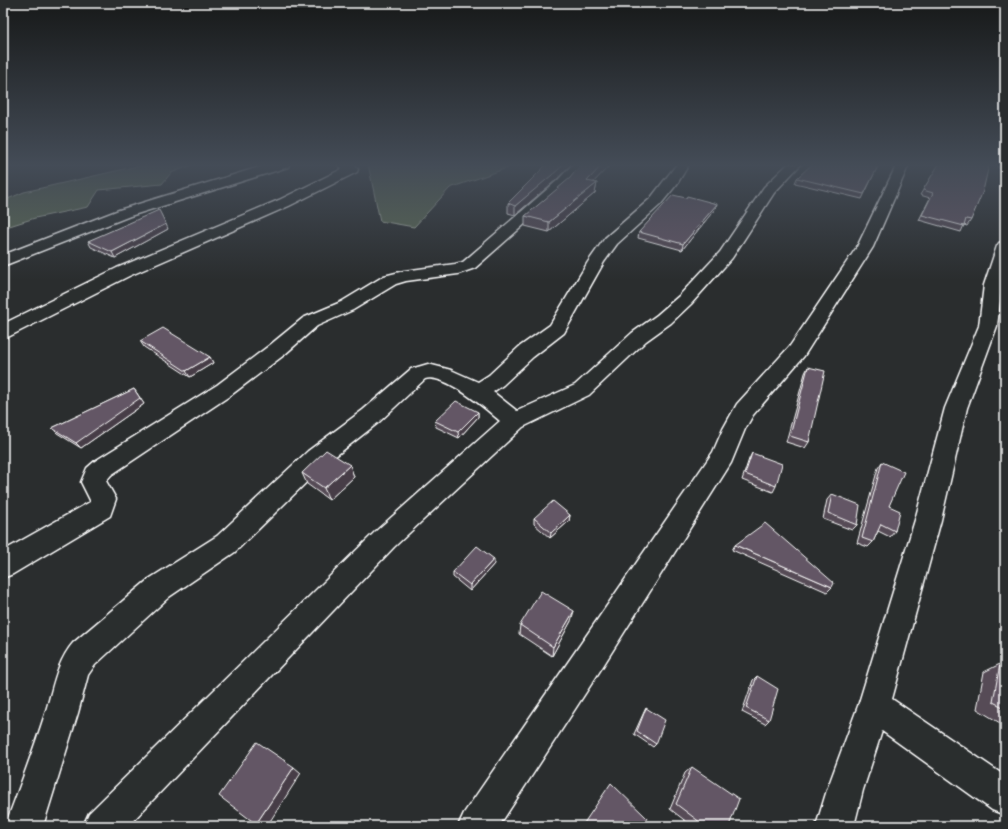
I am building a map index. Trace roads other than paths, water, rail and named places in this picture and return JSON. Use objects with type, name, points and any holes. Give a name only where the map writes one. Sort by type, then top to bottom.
[{"type":"street","points":[[3,261],[77,230],[155,203]]},
{"type":"street","points":[[3,332],[123,272],[285,203]]},
{"type":"street","points":[[3,565],[101,508],[103,499],[93,482],[96,475],[103,468],[224,390],[277,350],[310,322],[348,306],[390,280],[404,276],[469,265],[540,203]]},
{"type":"street","points":[[478,391],[496,380],[526,352],[558,328],[596,262],[611,241],[654,203]]},
{"type":"street","points":[[102,826],[385,539],[515,421],[582,390],[639,337],[664,319],[680,304],[726,255],[761,203]]},
{"type":"street","points":[[477,826],[723,456],[734,429],[745,410],[797,351],[865,247],[885,203]]},
{"type":"street","points":[[835,826],[845,790],[874,706],[928,520],[956,408],[988,326],[994,285],[1005,246]]},
{"type":"street","points":[[24,826],[65,705],[78,660],[159,588],[226,544],[316,458],[376,411],[418,374],[428,371],[460,381],[478,391],[515,421]]},
{"type":"street","points":[[874,706],[1005,797]]}]
